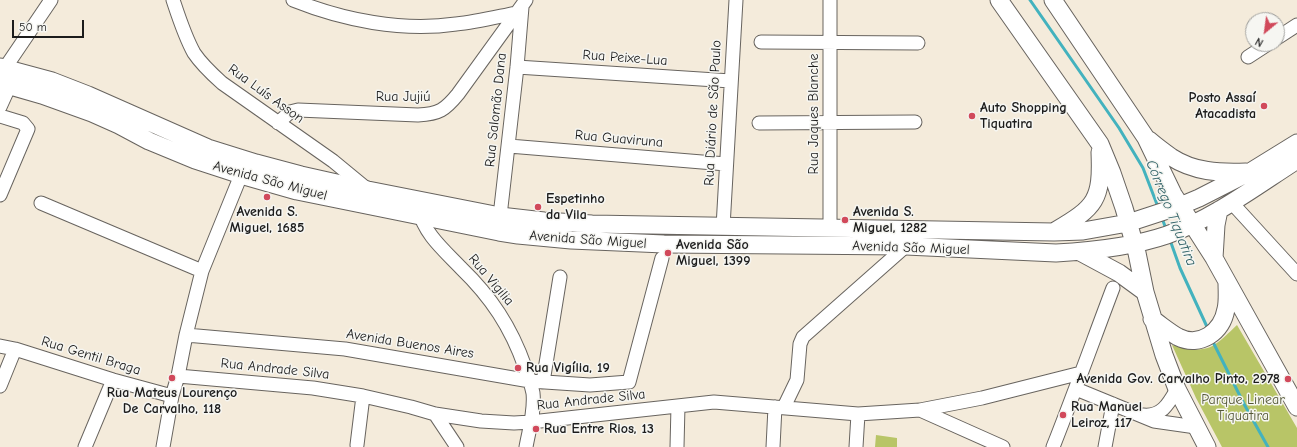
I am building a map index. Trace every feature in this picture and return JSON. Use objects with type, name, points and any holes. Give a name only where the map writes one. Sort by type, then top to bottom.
[{"type":"main road","points":[[1053,0],[1146,138],[1173,194],[1167,210],[1192,224],[1214,258],[1297,407]]},
{"type":"main road","points":[[1002,2],[1100,144],[1124,208],[1152,319],[1176,389],[1207,447]]},
{"type":"main road","name":"Avenida São Miguel","points":[[4,76],[42,95],[92,113],[156,144],[195,160],[297,191],[544,221],[592,224],[830,229],[1054,232],[1083,231],[1128,223],[1206,195],[1250,172],[1297,143]]},
{"type":"main road","name":"Avenida São Miguel","points":[[4,76],[52,81],[88,95],[208,148],[256,163],[368,190],[419,207],[518,235],[571,240],[723,246],[906,246],[1056,253],[1080,252],[1134,244],[1171,233],[1192,224],[1225,206],[1297,160]]},
{"type":"main road","points":[[1146,138],[1171,157],[1195,169],[1209,172],[1250,172]]},
{"type":"main road","points":[[1054,232],[1085,212],[1099,191],[1100,144]]},
{"type":"main road","points":[[1214,258],[1216,225],[1225,206]]},
{"type":"main road","points":[[1080,252],[1119,273],[1145,292]]},
{"type":"main road","points":[[1152,319],[1179,337],[1187,340],[1205,339],[1215,331],[1224,317],[1226,309],[1227,281]]},
{"type":"street","points":[[0,107],[4,76],[51,0]]},
{"type":"street","name":"Rua Luís Asson","points":[[174,0],[191,47],[206,69],[222,83],[333,162],[368,190]]},
{"type":"street","points":[[293,0],[326,12],[365,21],[401,26],[455,25],[521,7]]},
{"type":"street","name":"Rua Diário de São Paulo","points":[[722,227],[736,0]]},
{"type":"street","name":"Rua Jaques Blanche","points":[[830,0],[830,229]]},
{"type":"street","name":"Rua Jujiú","points":[[278,123],[290,112],[298,110],[418,115],[437,112],[450,104],[521,7]]},
{"type":"street","name":"Rua Salomão Dana","points":[[500,216],[517,67],[521,7]]},
{"type":"street","points":[[1285,33],[1297,25]]},
{"type":"street","points":[[761,42],[918,43]]},
{"type":"street","points":[[1248,57],[1256,52]]},
{"type":"street","name":"Rua Peixe-Lua","points":[[517,67],[731,81]]},
{"type":"street","points":[[0,116],[23,123],[28,129],[0,195]]},
{"type":"street","points":[[759,122],[915,122]]},
{"type":"street","name":"Rua Guaviruna","points":[[509,146],[726,164]]},
{"type":"street","points":[[163,447],[172,396],[180,370],[186,335],[202,271],[241,175]]},
{"type":"street","points":[[41,203],[202,271]]},
{"type":"street","points":[[1225,206],[1297,274]]},
{"type":"street","name":"Rua Vigilia","points":[[419,207],[426,229],[492,302],[506,324],[518,348],[531,387],[532,416],[526,447]]},
{"type":"street","points":[[773,447],[783,404],[796,384],[800,344],[803,337],[906,246]]},
{"type":"street","name":"Avenida Buenos Aires","points":[[186,335],[345,349],[531,387],[543,382],[590,384],[629,382],[662,258]]},
{"type":"street","points":[[543,382],[560,277]]},
{"type":"street","points":[[1053,447],[1113,288]]},
{"type":"street","name":"Rua Gentil Braga","points":[[0,346],[15,349],[114,380],[172,396]]},
{"type":"street","points":[[0,386],[15,349]]},
{"type":"street","name":"Rua Andrade Silva","points":[[180,370],[363,396],[435,414],[481,421],[514,423],[532,416],[678,406],[714,402],[783,404],[858,414],[920,410],[1003,447]]},
{"type":"street","points":[[920,410],[1006,392],[1081,373]]},
{"type":"street","points":[[85,447],[114,380]]},
{"type":"street","points":[[1076,389],[1154,421],[1196,426]]},
{"type":"street","points":[[1139,414],[1151,416],[1158,413],[1169,403],[1176,389]]},
{"type":"street","points":[[357,445],[363,396]]},
{"type":"street","points":[[1105,447],[1113,404]]},
{"type":"street","points":[[677,447],[678,406]]},
{"type":"street","points":[[435,414],[457,447]]},
{"type":"street","points":[[856,447],[858,414]]},
{"type":"green space","name":"Parque Linear Tiquatira","points":[[1237,325],[1297,428],[1297,447],[1222,447],[1196,398],[1172,345],[1194,349],[1208,348],[1221,340]]},
{"type":"green space","points":[[876,435],[897,438],[897,447],[875,447]]},
{"type":"waterway","name":"Córrego Tiquatira","points":[[1030,0],[1119,128],[1143,168],[1158,207]]},
{"type":"waterway","name":"Córrego Tiquatira","points":[[1162,218],[1166,229]]},
{"type":"waterway","name":"Córrego Tiquatira","points":[[1170,240],[1180,268],[1208,329]]},
{"type":"waterway","name":"Córrego Tiquatira","points":[[1212,340],[1244,404],[1268,447]]},
{"type":"place","name":"Posto Assaí Atacadista","points":[[1264,106]]},
{"type":"place","name":"Auto Shopping Tiquatira","points":[[972,116]]},
{"type":"place","name":"Avenida S. Miguel, 1685","points":[[267,197]]},
{"type":"place","name":"Espetinho da Vila","points":[[538,207]]},
{"type":"place","name":"Avenida S. Miguel, 1282","points":[[845,220]]},
{"type":"place","name":"Avenida São Miguel, 1399","points":[[668,253]]},
{"type":"place","name":"Rua Vigília, 19","points":[[518,368]]},
{"type":"place","name":"Rua Mateus Lourenço De Carvalho, 118","points":[[172,378]]},
{"type":"place","name":"Avenida Gov. Carvalho Pinto, 2978","points":[[1288,379]]},
{"type":"place","name":"Rua Manuel Leiroz, 117","points":[[1063,415]]},
{"type":"place","name":"Rua Entre Rios, 13","points":[[536,429]]}]
